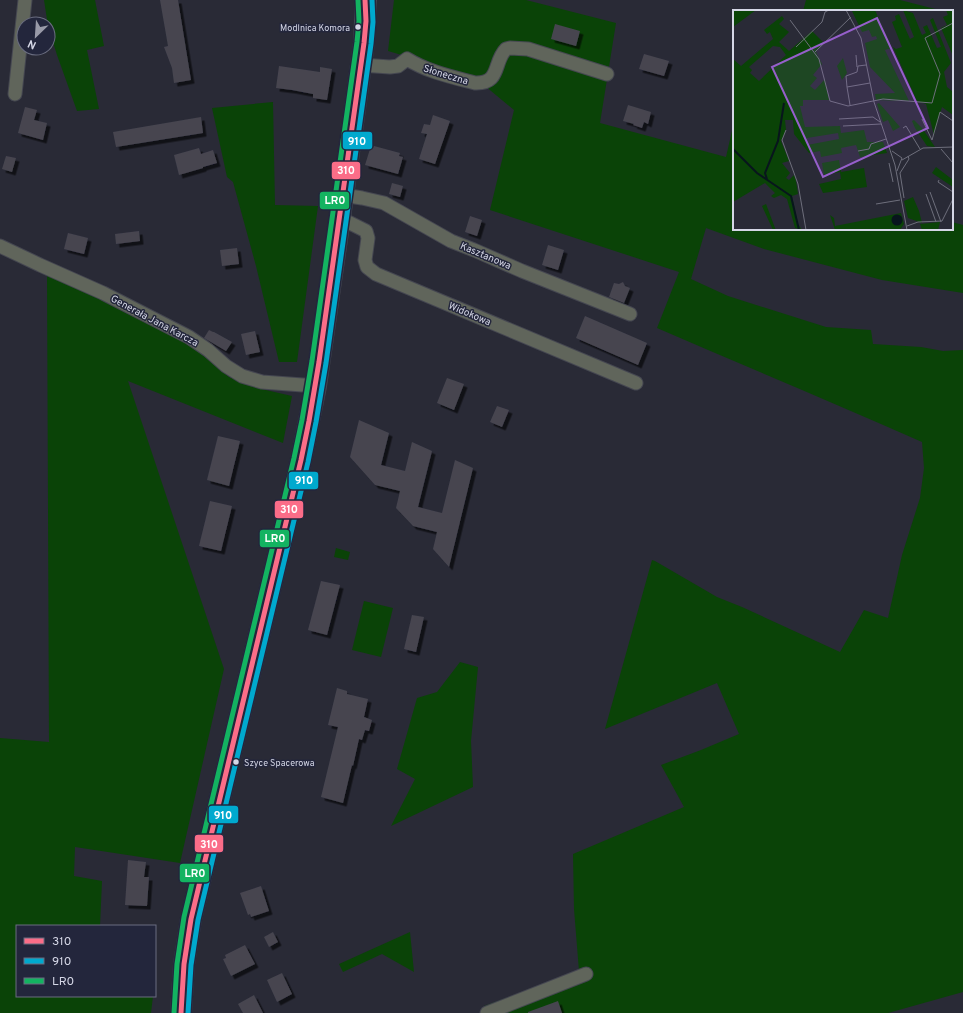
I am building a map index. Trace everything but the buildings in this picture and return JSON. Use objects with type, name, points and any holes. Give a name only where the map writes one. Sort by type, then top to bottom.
[{"type":"main road","points":[[181,1013],[184,964],[191,919],[301,460],[316,386],[364,43],[366,0]]},
{"type":"street","points":[[15,94],[25,0]]},
{"type":"street","name":"Słoneczna","points":[[361,65],[390,67],[398,66],[407,59],[436,73],[475,83],[481,83],[491,79],[495,74],[502,53],[506,49],[520,48],[528,49],[607,74]]},
{"type":"street","name":"Kasztanowa","points":[[343,195],[384,203],[452,241],[630,314]]},
{"type":"street","name":"Widokowa","points":[[340,218],[366,231],[368,238],[365,260],[367,267],[376,274],[636,382]]},
{"type":"street","name":"Generała Jana Karcza","points":[[0,246],[104,293],[189,337],[208,350],[226,366],[242,376],[262,382],[316,386]]},
{"type":"street","points":[[487,1013],[586,974]]},
{"type":"green space","points":[[44,0],[95,0],[104,46],[87,50],[99,109],[77,111],[56,52],[56,16],[46,16]]},
{"type":"green space","points":[[394,0],[526,0],[616,23],[600,123],[726,157],[733,126],[733,230],[953,230],[953,222],[963,225],[963,293],[882,280],[764,249],[706,228],[691,279],[728,296],[826,327],[871,330],[873,344],[921,347],[943,351],[963,350],[963,992],[888,1013],[486,1013],[484,1006],[579,971],[574,909],[573,854],[684,807],[661,765],[739,734],[717,683],[605,729],[652,560],[717,597],[840,652],[864,610],[888,618],[902,555],[920,498],[924,468],[922,442],[657,328],[679,272],[490,210],[514,110],[473,76],[388,51]]},
{"type":"green space","points":[[806,0],[900,0],[939,10],[803,10]]},
{"type":"green space","points":[[273,102],[275,205],[318,206],[297,362],[279,362],[256,266],[233,182],[227,177],[212,108]]},
{"type":"green space","points":[[47,271],[159,326],[199,352],[229,377],[257,388],[292,396],[283,443],[128,381],[224,669],[180,863],[75,847],[74,876],[102,881],[100,925],[16,925],[16,997],[153,997],[151,1013],[0,1013],[0,738],[49,742]]},
{"type":"green space","points":[[336,548],[350,552],[348,560],[334,557]]},
{"type":"green space","points":[[364,601],[393,608],[381,657],[352,650]]},
{"type":"green space","points":[[460,662],[478,667],[471,741],[473,787],[391,826],[415,779],[397,769],[417,698],[437,692]]},
{"type":"green space","points":[[410,932],[414,972],[382,954],[343,972],[339,964]]},
{"type":"transit line","name":"LR0","points":[[174,1013],[177,964],[184,917],[302,420],[312,361],[357,42],[359,21],[358,0]]},
{"type":"transit line","name":"310","points":[[181,1013],[184,964],[191,919],[301,460],[309,421],[319,362],[364,43],[366,21],[365,0]]},
{"type":"transit line","name":"910","points":[[188,1013],[191,965],[198,920],[308,462],[316,422],[326,363],[371,44],[373,22],[372,0]]},
{"type":"place","name":"Modlnica Komora","points":[[358,27]]},
{"type":"place","name":"Szyce Spacerowa","points":[[236,762]]}]
